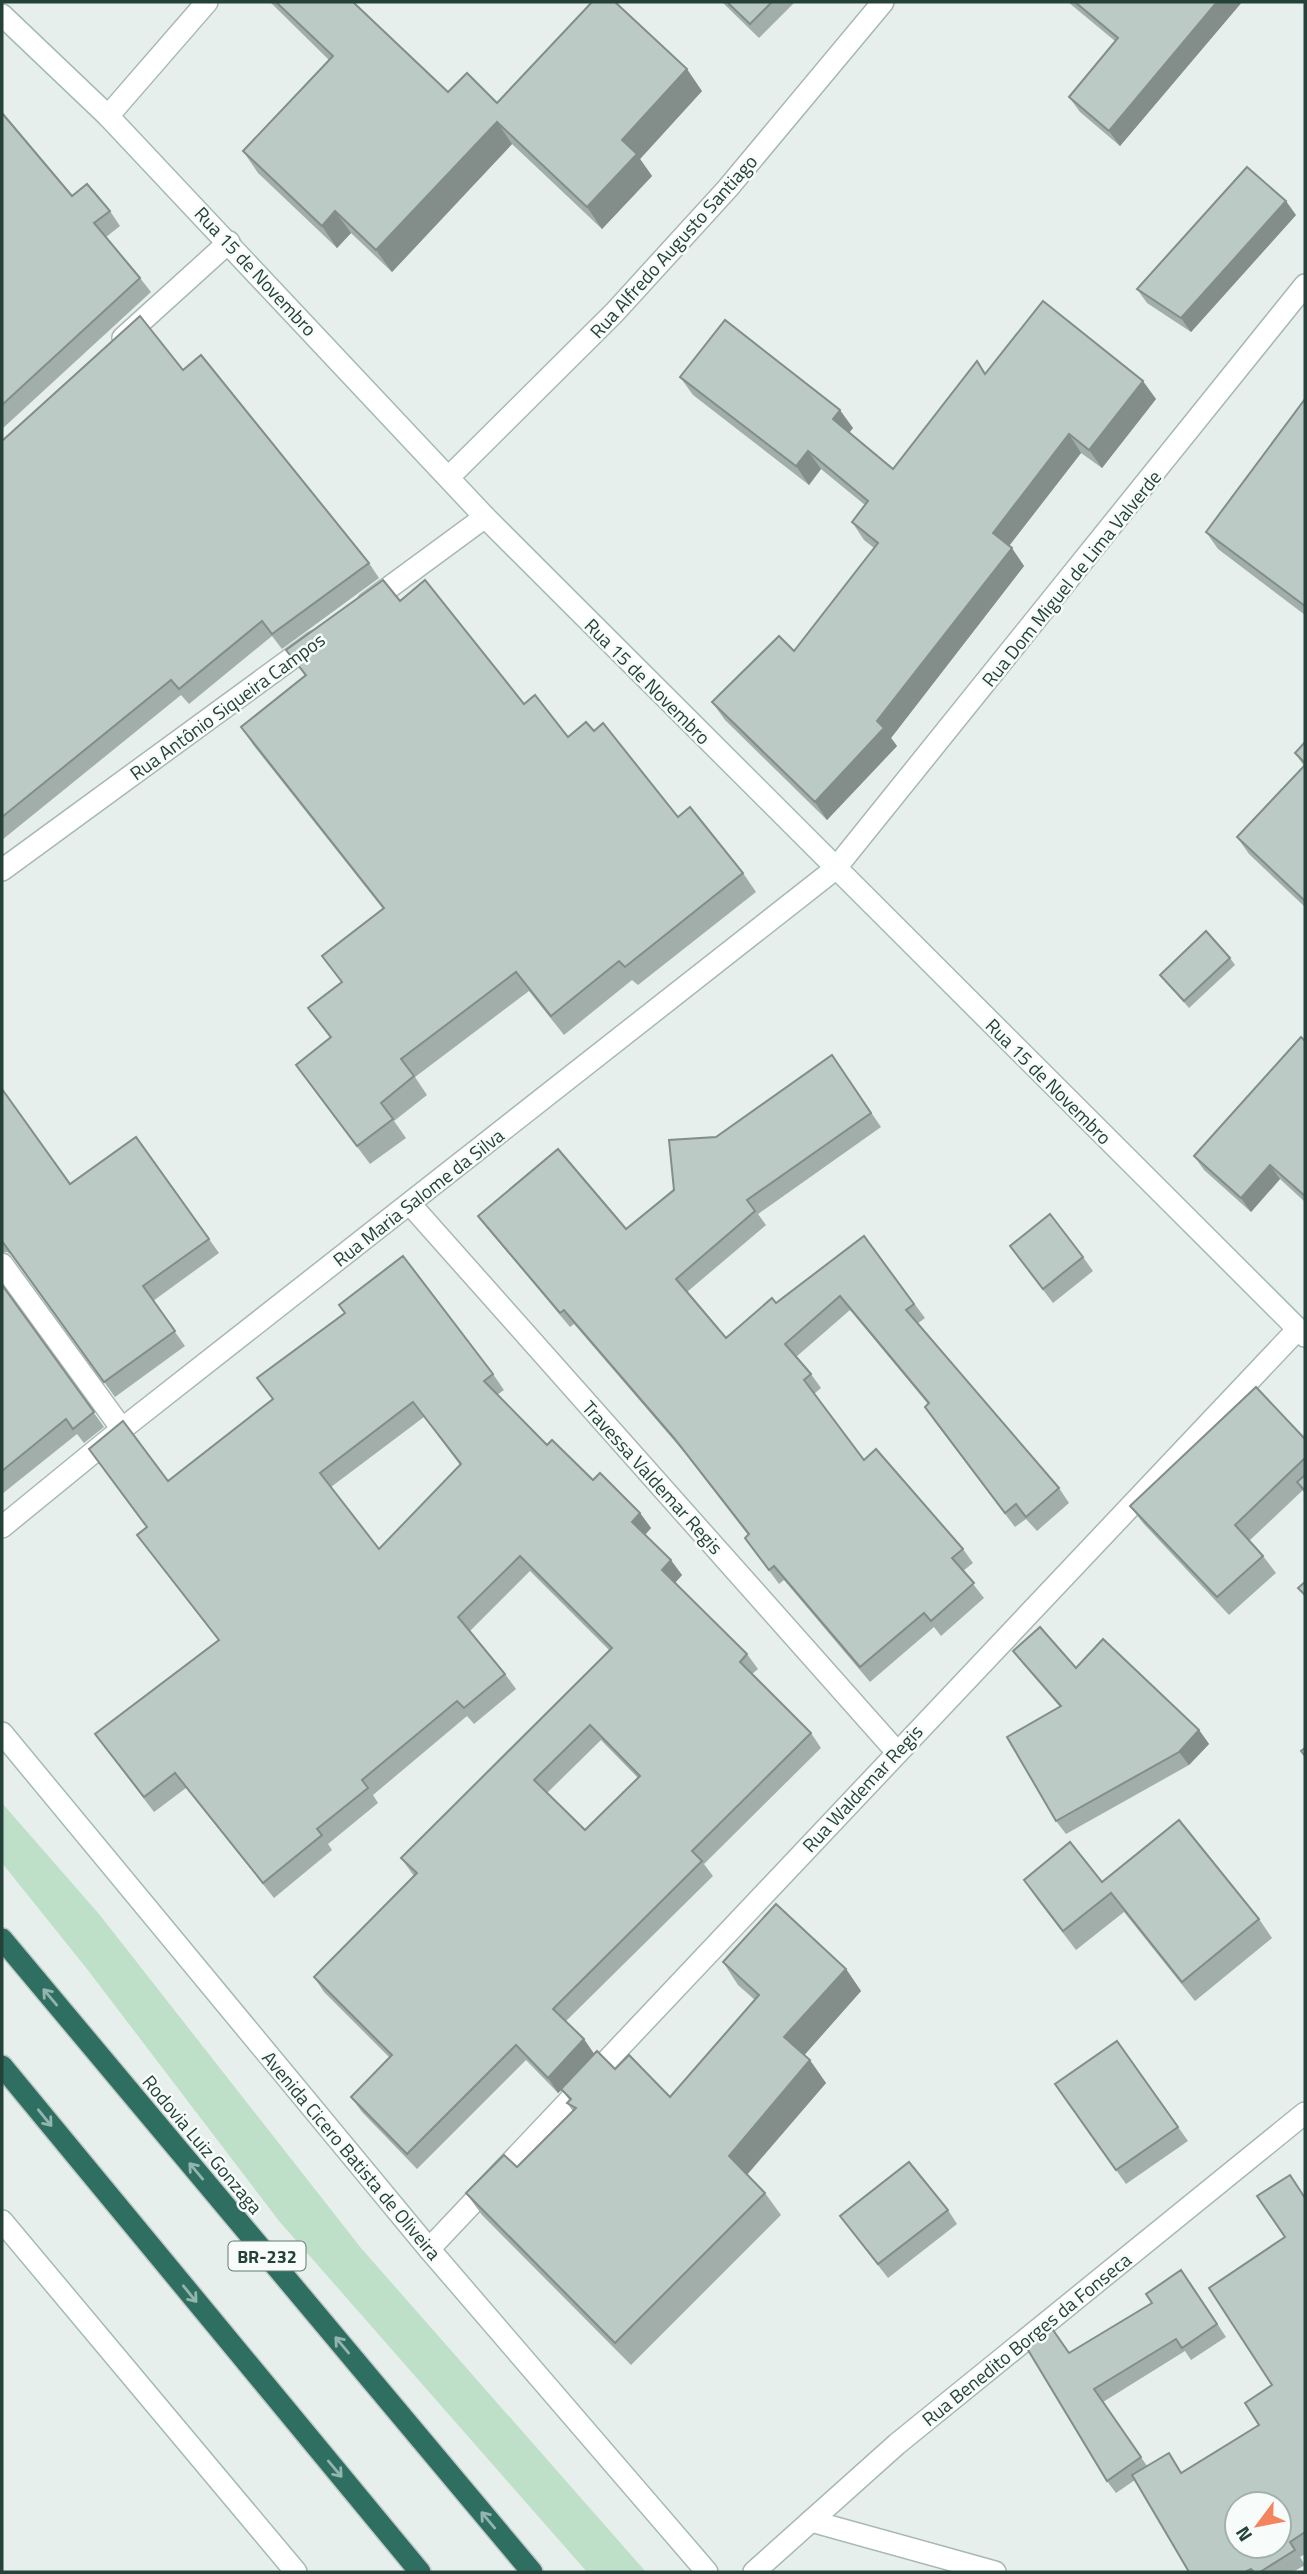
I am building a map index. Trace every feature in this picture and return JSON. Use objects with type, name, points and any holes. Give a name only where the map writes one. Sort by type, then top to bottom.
[{"type":"highway","name":"Rodovia Luiz Gonzaga","points":[[2,1939],[532,2572]]},
{"type":"highway","points":[[2,2066],[420,2572]]},
{"type":"street","points":[[108,116],[207,2]]},
{"type":"street","name":"Rua Alfredo Augusto Santiago","points":[[449,477],[632,294],[728,188],[883,2]]},
{"type":"street","name":"Rua 15 de Novembro","points":[[2,15],[108,116],[485,517],[1302,1333]]},
{"type":"street","points":[[105,354],[229,242]]},
{"type":"street","name":"Rua Dom Miguel de Lima Valverde","points":[[835,869],[1305,285]]},
{"type":"street","points":[[350,615],[485,517]]},
{"type":"street","name":"Rua Antônio Siqueira Campos","points":[[2,870],[328,632]]},
{"type":"street","name":"Rua Maria Salome da Silva","points":[[2,1527],[121,1429],[835,869]]},
{"type":"street","name":"Travessa Valdemar Regis","points":[[410,1204],[897,1751]]},
{"type":"street","points":[[2,1264],[121,1429]]},
{"type":"street","name":"Rua Waldemar Regis","points":[[429,2249],[897,1751],[1302,1333]]},
{"type":"street","name":"Avenida Cicero Batista de Oliveira","points":[[2,1733],[429,2249],[707,2572]]},
{"type":"street","name":"Rua Benedito Borges da Fonseca","points":[[754,2572],[897,2444],[1305,2113]]},
{"type":"street","points":[[2,2221],[296,2572]]},
{"type":"street","points":[[811,2521],[995,2572]]},
{"type":"green space","points":[[2,1803],[99,1914],[361,2248],[646,2572],[587,2572],[279,2221],[87,1969],[2,1863]]},
{"type":"building","points":[[276,2],[353,2],[448,92],[467,73],[497,103],[592,2],[615,2],[687,69],[622,140],[637,154],[587,207],[497,122],[376,250],[335,211],[322,226],[243,151],[333,56]]},
{"type":"building","points":[[727,2],[772,2],[750,24]]},
{"type":"building","points":[[1075,2],[1217,2],[1109,131],[1069,97],[1118,38]]},
{"type":"building","points":[[2,113],[72,196],[87,184],[110,211],[94,223],[140,278],[2,405]]},
{"type":"building","points":[[1247,167],[1286,201],[1181,318],[1137,289]]},
{"type":"building","points":[[1043,301],[1143,381],[1089,450],[1069,434],[993,533],[1012,548],[877,721],[884,728],[815,802],[712,702],[779,636],[794,651],[878,543],[852,522],[868,501],[808,451],[796,466],[680,377],[725,320],[840,410],[833,419],[893,469],[977,361],[985,374]]},
{"type":"building","points":[[140,316],[183,370],[201,355],[369,563],[272,634],[262,621],[179,689],[171,680],[2,817],[2,441]]},
{"type":"building","points":[[1305,399],[1305,606],[1206,532]]},
{"type":"building","points":[[383,580],[400,601],[425,580],[524,704],[535,695],[568,737],[586,722],[594,731],[603,723],[678,817],[690,807],[743,873],[625,967],[619,961],[551,1016],[516,972],[401,1059],[414,1076],[381,1103],[393,1119],[357,1146],[296,1065],[331,1037],[308,1008],[342,982],[322,956],[384,908],[241,727],[306,675],[286,650]]},
{"type":"building","points":[[1305,742],[1305,763],[1295,753]]},
{"type":"building","points":[[1305,765],[1305,901],[1237,837]]},
{"type":"building","points":[[1206,931],[1230,958],[1184,1001],[1160,975]]},
{"type":"building","points":[[1301,1037],[1305,1041],[1305,1196],[1270,1165],[1241,1198],[1194,1156]]},
{"type":"building","points":[[832,1055],[871,1113],[747,1200],[755,1211],[676,1279],[726,1338],[772,1298],[776,1303],[864,1236],[914,1304],[906,1310],[1059,1488],[1026,1517],[1016,1504],[1005,1513],[925,1407],[929,1403],[840,1296],[785,1344],[811,1374],[804,1380],[864,1460],[876,1449],[963,1549],[952,1558],[974,1583],[931,1621],[924,1613],[860,1667],[774,1566],[769,1570],[745,1538],[749,1534],[674,1438],[564,1310],[560,1313],[478,1216],[558,1149],[626,1229],[674,1190],[669,1140],[716,1137]]},
{"type":"building","points":[[2,1089],[70,1184],[136,1137],[209,1239],[143,1286],[175,1331],[104,1382],[2,1241]]},
{"type":"building","points":[[1050,1214],[1083,1257],[1043,1289],[1010,1246]]},
{"type":"building","points":[[403,1256],[493,1374],[484,1381],[547,1445],[552,1440],[593,1480],[600,1473],[640,1513],[632,1522],[671,1560],[662,1570],[747,1654],[740,1662],[811,1733],[692,1851],[702,1861],[553,2009],[584,2039],[548,2078],[516,2045],[407,2154],[351,2097],[392,2055],[314,1977],[417,1873],[401,1858],[612,1648],[520,1556],[458,1617],[505,1674],[464,1708],[457,1701],[362,1780],[368,1788],[317,1829],[322,1835],[263,1883],[175,1773],[144,1797],[95,1734],[219,1640],[137,1535],[147,1527],[89,1449],[123,1421],[168,1481],[273,1399],[257,1378],[345,1313],[339,1305]],"holes":[[[413,1402],[461,1464],[379,1549],[320,1473]],[[590,1725],[640,1776],[585,1830],[534,1780]]]},
{"type":"building","points":[[2,1285],[94,1412],[73,1429],[66,1419],[2,1471]]},
{"type":"building","points":[[1256,1387],[1305,1439],[1305,1458],[1235,1525],[1263,1556],[1217,1597],[1130,1506]]},
{"type":"building","points":[[1305,1475],[1305,1491],[1297,1482]]},
{"type":"building","points":[[1305,1582],[1305,1595],[1298,1588]]},
{"type":"building","points":[[1040,1627],[1076,1668],[1103,1639],[1199,1730],[1179,1752],[1056,1821],[1007,1737],[1061,1706],[1013,1651]]},
{"type":"building","points":[[1179,1820],[1259,1919],[1182,1982],[1111,1893],[1063,1931],[1024,1880],[1070,1842],[1102,1882]]},
{"type":"building","points":[[776,1904],[846,1969],[784,2037],[810,2060],[729,2156],[765,2193],[615,2343],[466,2193],[504,2155],[517,2167],[576,2108],[567,2103],[571,2099],[561,2089],[597,2051],[615,2069],[629,2055],[670,2097],[759,1995],[723,1962]]},
{"type":"building","points":[[1117,2041],[1178,2127],[1116,2170],[1055,2084]]},
{"type":"building","points":[[909,2162],[948,2210],[878,2264],[840,2216]]},
{"type":"building","points":[[1290,2175],[1305,2198],[1305,2532],[1293,2540],[1293,2490],[1223,2490],[1223,2560],[1279,2560],[1260,2572],[1251,2569],[1245,2572],[1189,2572],[1132,2475],[1169,2453],[1181,2473],[1259,2425],[1245,2403],[1272,2385],[1209,2288],[1285,2237],[1257,2196]]},
{"type":"building","points":[[1181,2270],[1217,2324],[1182,2348],[1176,2339],[1094,2389],[1141,2457],[1107,2481],[1022,2340],[1046,2320],[1069,2353],[1152,2303],[1146,2294]]}]
